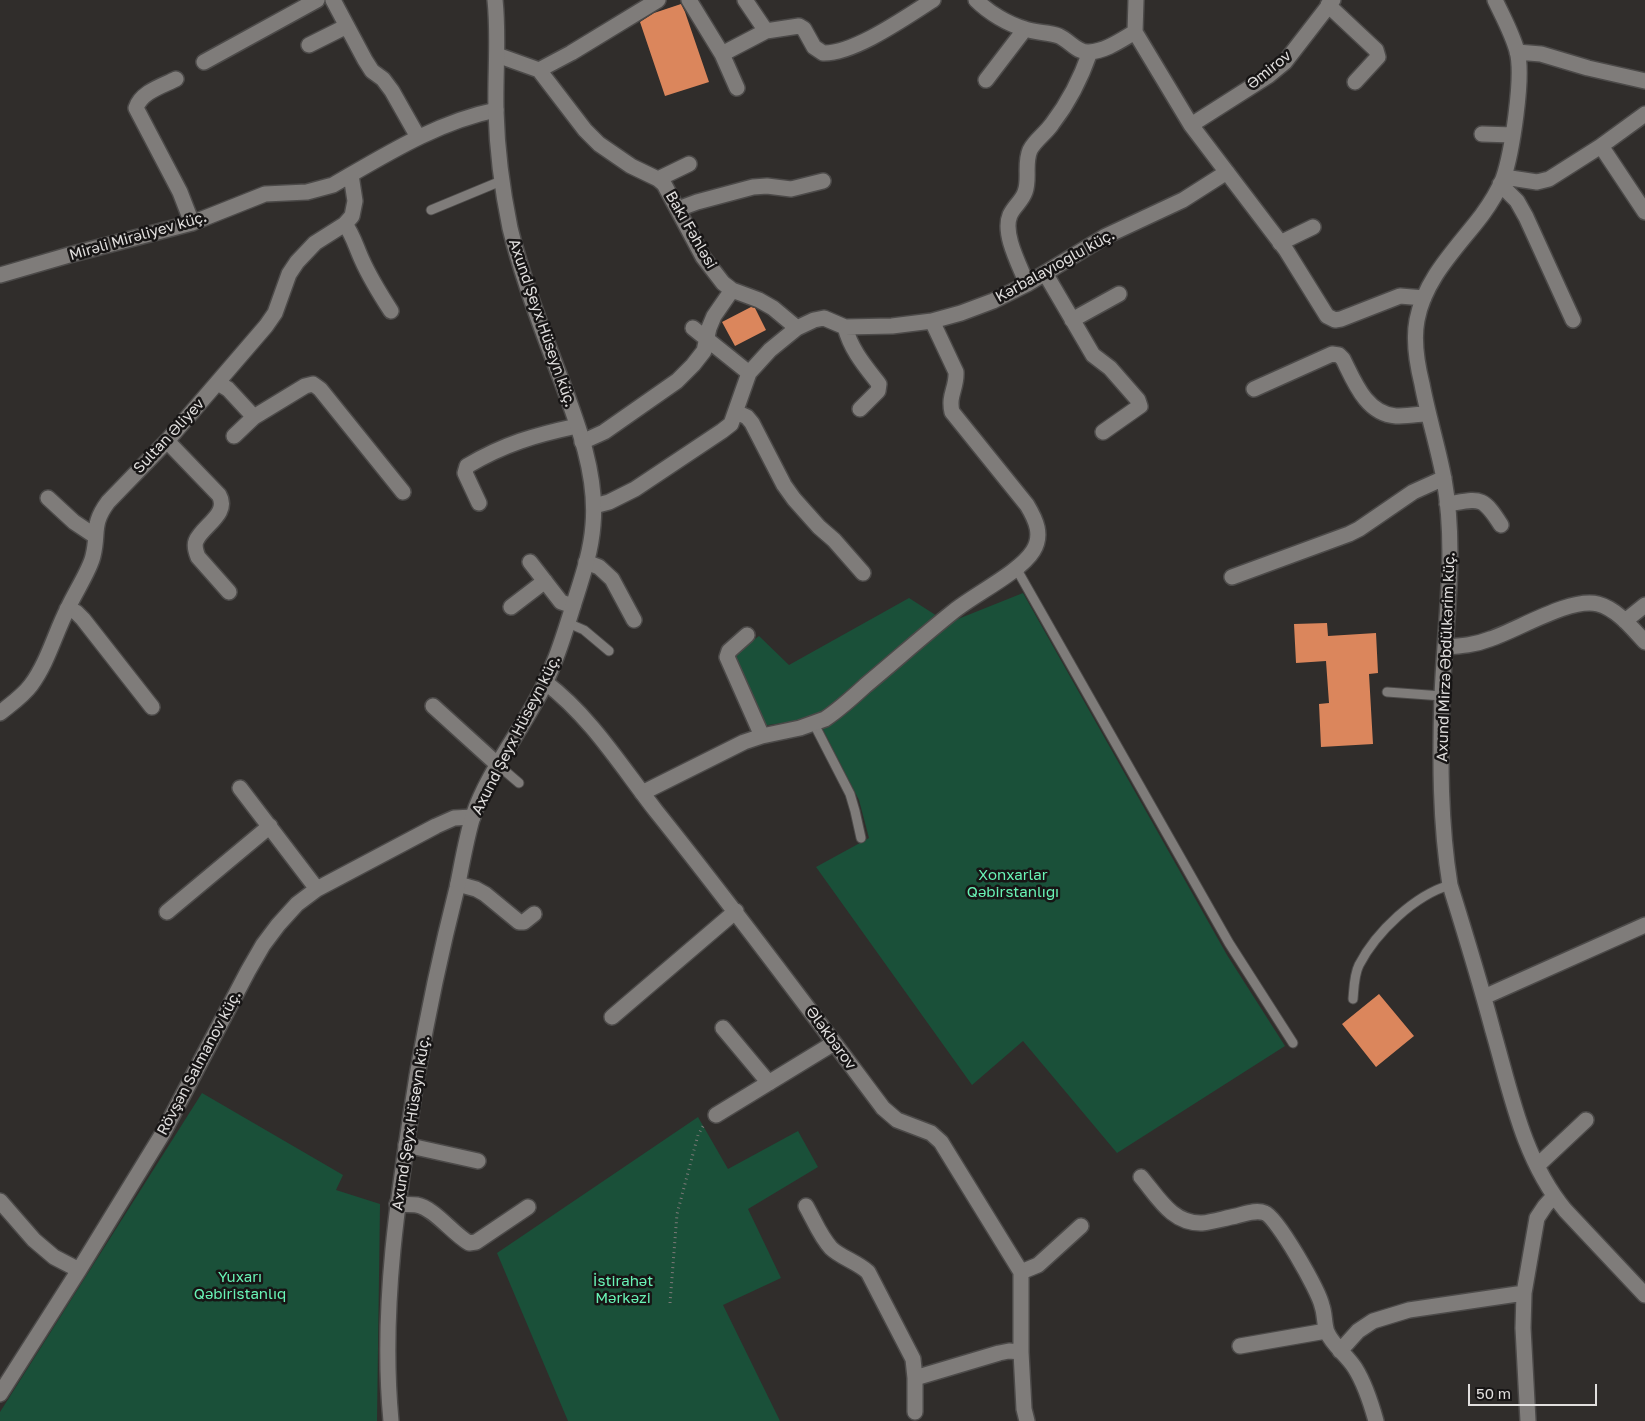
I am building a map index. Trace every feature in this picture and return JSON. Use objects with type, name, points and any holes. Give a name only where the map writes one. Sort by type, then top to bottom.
[{"type":"street","points":[[204,62],[317,0]]},
{"type":"street","points":[[333,0],[364,60],[392,91],[418,137]]},
{"type":"street","name":"Axund Şeyx Hüseyn küç.","points":[[391,1421],[388,1365],[389,1300],[397,1204],[426,1020],[439,958],[473,817],[498,765],[536,701],[561,644],[586,562],[593,526],[592,486],[582,442],[521,267],[510,228],[501,181],[496,110],[495,0]]},
{"type":"street","points":[[497,55],[539,70],[571,53],[658,0]]},
{"type":"street","points":[[689,0],[722,54],[737,88]]},
{"type":"street","points":[[745,0],[766,31]]},
{"type":"street","points":[[722,54],[766,31],[799,26],[804,29],[814,47],[822,53],[831,53],[870,38],[933,0]]},
{"type":"street","points":[[976,0],[984,8],[1003,20],[1025,29],[1059,36],[1081,52],[1106,48],[1135,32]]},
{"type":"street","points":[[1136,0],[1135,32],[1191,125],[1280,243],[1327,316],[1335,320],[1341,319],[1400,296],[1424,298]]},
{"type":"street","name":"Axund Mirzə Əbdülkərim küç.","points":[[1495,0],[1511,32],[1520,64],[1512,135],[1502,180],[1481,215],[1436,274],[1424,298],[1417,320],[1415,341],[1428,414],[1444,478],[1450,528],[1442,696],[1442,808],[1450,885],[1522,1133],[1537,1166],[1554,1196],[1645,1295]]},
{"type":"street","points":[[1331,2],[1376,50],[1378,57],[1355,82]]},
{"type":"street","name":"Əmirov","points":[[1191,125],[1268,76],[1285,62],[1331,2]]},
{"type":"street","points":[[309,46],[347,26]]},
{"type":"street","points":[[986,80],[1025,29]]},
{"type":"street","points":[[1027,284],[1011,244],[1008,229],[1010,216],[1025,192],[1026,169],[1030,150],[1052,125],[1070,97],[1090,52]]},
{"type":"street","points":[[1517,52],[1541,54],[1588,68],[1645,81]]},
{"type":"street","name":"Bakı Fəhləsi","points":[[539,70],[585,130],[599,144],[631,166],[658,179],[664,184],[704,257],[723,283],[732,290],[759,300],[773,308],[797,328]]},
{"type":"street","points":[[176,79],[145,94],[138,101],[136,108],[180,192],[192,223]]},
{"type":"street","name":"Mirəli Mirəliyev küç.","points":[[0,275],[192,223],[265,194],[307,192],[333,185],[418,137],[472,115],[496,110]]},
{"type":"street","points":[[1502,180],[1536,182],[1549,179],[1601,146],[1645,114]]},
{"type":"street","points":[[1482,134],[1512,135]]},
{"type":"street","points":[[1601,146],[1645,212]]},
{"type":"street","points":[[658,179],[689,164]]},
{"type":"street","name":"Kərbalayıoğlu küç.","points":[[594,506],[609,502],[635,489],[731,424],[749,373],[770,350],[797,328],[814,320],[824,318],[845,327],[892,326],[932,321],[961,313],[993,301],[1027,284],[1106,236],[1177,203],[1227,172]]},
{"type":"street","points":[[350,175],[355,201],[352,216],[346,224],[352,233],[362,260],[374,284],[391,311]]},
{"type":"street","points":[[1502,180],[1526,218],[1573,320]]},
{"type":"street","points":[[678,209],[753,186],[791,189],[823,181]]},
{"type":"street","name":"Sultan Əliyev","points":[[0,713],[32,684],[42,666],[67,609],[93,558],[96,520],[108,502],[167,441],[271,320],[297,262],[315,243],[346,224]]},
{"type":"street","points":[[1280,243],[1314,227]]},
{"type":"street","points":[[1045,273],[1093,355],[1110,368],[1138,400],[1140,406],[1103,432]]},
{"type":"street","points":[[582,442],[604,432],[677,380],[693,365],[704,351],[709,328],[714,316],[732,290]]},
{"type":"street","points":[[1072,320],[1119,294]]},
{"type":"street","points":[[642,793],[744,742],[814,724],[835,712],[954,611],[1027,559],[1037,543],[1038,533],[1034,517],[1027,505],[952,412],[950,401],[957,380],[956,372],[932,321]]},
{"type":"street","points":[[845,327],[854,352],[879,384],[878,391],[860,409]]},
{"type":"street","points":[[693,328],[749,373]]},
{"type":"street","points":[[1254,389],[1332,354],[1339,355],[1343,359],[1360,392],[1373,407],[1383,413],[1395,416],[1428,414]]},
{"type":"street","points":[[218,383],[228,390],[254,416]]},
{"type":"street","points":[[234,436],[254,416],[305,386],[313,384],[320,388],[404,492]]},
{"type":"street","points":[[736,412],[747,417],[752,423],[784,485],[800,507],[834,540],[863,573]]},
{"type":"street","points":[[479,503],[465,473],[467,466],[518,441],[577,426]]},
{"type":"street","points":[[167,441],[220,495],[223,502],[222,509],[196,542],[195,550],[198,557],[229,592]]},
{"type":"street","points":[[1232,577],[1343,537],[1359,529],[1413,492],[1444,478]]},
{"type":"street","points":[[48,498],[74,522],[95,536]]},
{"type":"street","points":[[1447,504],[1474,500],[1481,501],[1490,508],[1500,525]]},
{"type":"street","points":[[530,562],[561,602],[573,606]]},
{"type":"street","points":[[586,562],[599,567],[612,579],[634,620]]},
{"type":"street","points":[[511,607],[545,581]]},
{"type":"street","points":[[1445,647],[1467,646],[1491,639],[1569,606],[1586,603],[1598,604],[1612,611],[1625,621],[1645,642]]},
{"type":"street","points":[[1625,621],[1645,605]]},
{"type":"street","points":[[67,609],[76,612],[83,618],[152,707]]},
{"type":"street","points":[[747,636],[728,651],[727,658],[762,736]]},
{"type":"street","name":"Ələkbərov","points":[[545,682],[562,695],[590,724],[736,911],[883,1108],[897,1120],[931,1133],[941,1142],[1021,1272]]},
{"type":"street","points":[[433,706],[498,765]]},
{"type":"street","points":[[240,788],[317,888]]},
{"type":"street","name":"Rövşən Salmanov küç.","points":[[0,1394],[163,1133],[263,945],[278,925],[297,904],[317,888],[436,826],[454,818],[473,817]]},
{"type":"street","points":[[167,912],[270,826]]},
{"type":"street","points":[[458,884],[476,889],[485,894],[518,922],[524,922],[534,914]]},
{"type":"street","points":[[612,1017],[736,911]]},
{"type":"street","points":[[1484,998],[1645,925]]},
{"type":"street","points":[[723,1028],[768,1083]]},
{"type":"street","points":[[716,1115],[834,1043]]},
{"type":"street","points":[[1537,1166],[1586,1120]]},
{"type":"street","points":[[406,1145],[478,1161]]},
{"type":"street","points":[[1141,1177],[1167,1209],[1177,1217],[1190,1222],[1204,1223],[1258,1211],[1268,1213],[1276,1222],[1314,1286],[1322,1305],[1326,1331],[1340,1351],[1355,1367],[1364,1386],[1376,1421]]},
{"type":"street","points":[[1528,1421],[1523,1328],[1524,1293],[1537,1218],[1554,1196]]},
{"type":"street","points":[[0,1201],[34,1240],[54,1256],[79,1270]]},
{"type":"street","points":[[397,1204],[418,1205],[428,1209],[469,1243],[476,1242],[528,1206]]},
{"type":"street","points":[[806,1206],[832,1249],[861,1265],[868,1272],[913,1359],[915,1412]]},
{"type":"street","points":[[1027,1421],[1024,1409],[1021,1352],[1021,1272],[1038,1264],[1081,1226]]},
{"type":"street","points":[[1340,1351],[1358,1331],[1373,1321],[1408,1310],[1524,1293]]},
{"type":"street","points":[[1240,1346],[1326,1331]]},
{"type":"street","points":[[915,1378],[999,1353],[1021,1352]]},
{"type":"lane","points":[[432,210],[501,181]]},
{"type":"lane","points":[[1016,568],[1229,942],[1293,1043]]},
{"type":"lane","points":[[568,623],[584,630],[610,651]]},
{"type":"lane","points":[[1387,692],[1442,696]]},
{"type":"lane","points":[[814,724],[850,794],[861,838]]},
{"type":"lane","points":[[498,765],[519,783]]},
{"type":"lane","points":[[1353,999],[1354,982],[1359,966],[1386,928],[1426,894],[1450,885]]},
{"type":"path","points":[[670,1303],[677,1214],[698,1135],[706,1122],[716,1115]]},
{"type":"green space","name":"Xonxarlar Qəbirstanlığı","points":[[1023,593],[1227,955],[1285,1046],[1117,1153],[1023,1041],[972,1085],[816,867],[869,838],[859,800],[817,718],[761,726],[732,656],[759,636],[789,665],[909,598],[948,623]]},
{"type":"green space","name":"Yuxarı Qəbiristanlıq","points":[[202,1093],[343,1175],[336,1190],[380,1204],[377,1421],[0,1421],[0,1412]]},
{"type":"green space","name":"İstirahət Mərkəzi","points":[[698,1117],[728,1169],[798,1131],[818,1167],[748,1209],[781,1278],[723,1305],[780,1421],[568,1421],[497,1253]]},
{"type":"building","points":[[681,4],[709,82],[665,96],[640,22],[654,13]]},
{"type":"building","points":[[751,307],[755,308],[766,330],[735,346],[722,322]]},
{"type":"building","points":[[1327,623],[1328,636],[1376,633],[1378,673],[1369,674],[1373,744],[1321,747],[1319,704],[1329,703],[1326,661],[1296,663],[1294,624]]},
{"type":"building","points":[[1379,994],[1414,1036],[1376,1067],[1342,1024]]}]
